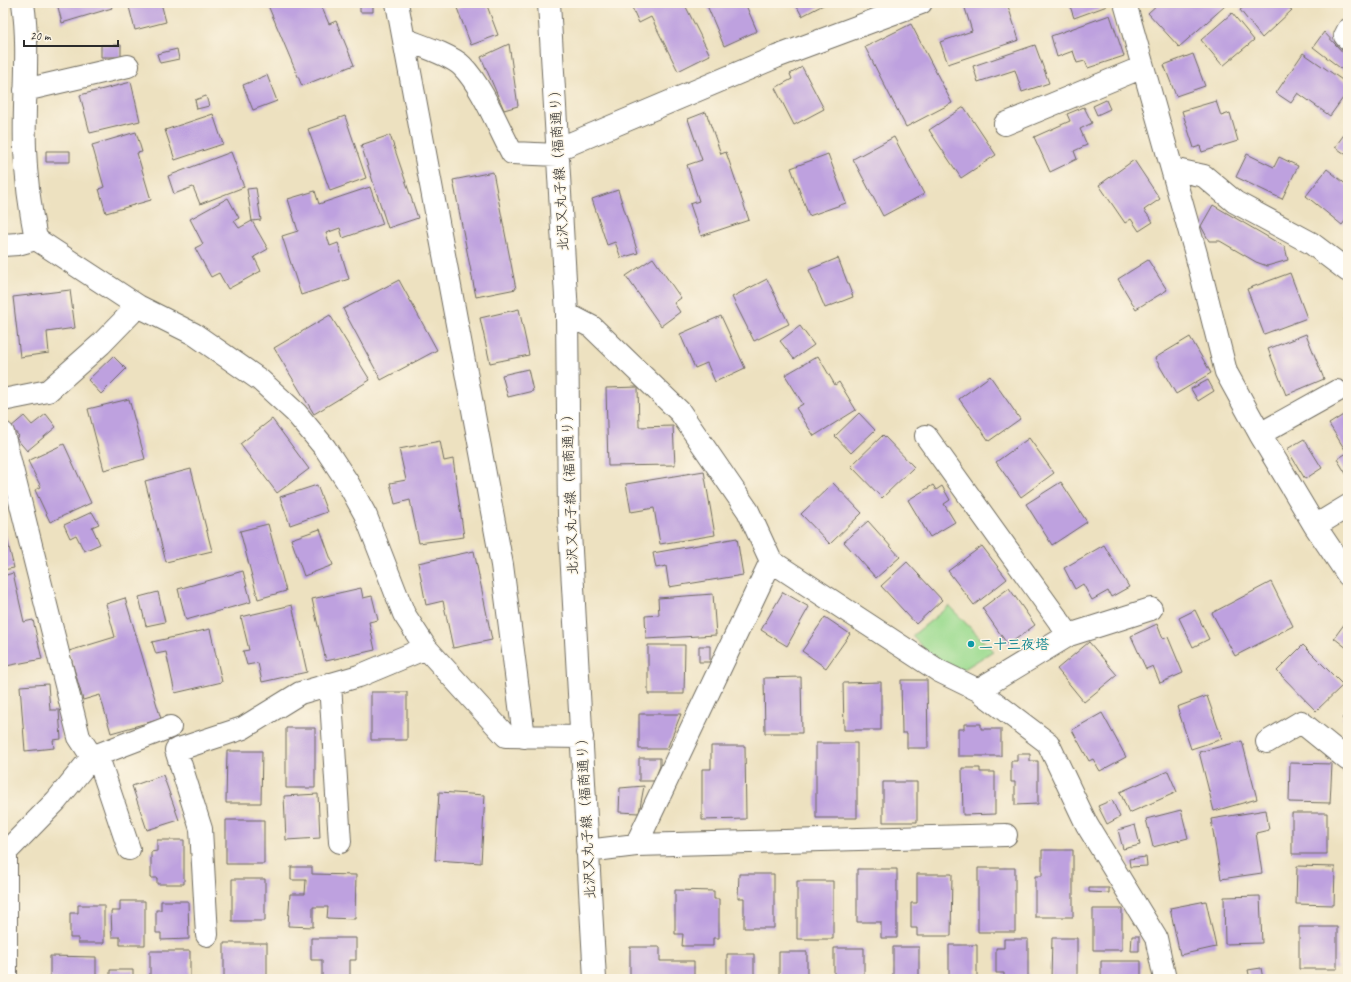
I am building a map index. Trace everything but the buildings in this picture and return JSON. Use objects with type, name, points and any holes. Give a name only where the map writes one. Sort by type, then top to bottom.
[{"type":"street","points":[[23,3],[25,148],[28,199],[36,239],[138,306],[194,334],[260,380],[296,413],[325,448],[348,483],[366,516],[404,614],[426,648],[506,736],[582,737]]},
{"type":"street","points":[[397,3],[502,565],[524,737]]},
{"type":"street","name":"北沢又丸子線（福商通り）","points":[[549,3],[567,314],[569,515],[595,979]]},
{"type":"street","points":[[404,39],[442,55],[461,65],[476,83],[512,153],[558,152],[776,57],[921,3]]},
{"type":"street","points":[[1125,3],[1172,170],[1226,372],[1260,434],[1315,526],[1348,576]]},
{"type":"street","points":[[1348,30],[1345,36],[1348,39]]},
{"type":"street","points":[[25,90],[128,66]]},
{"type":"street","points":[[1005,124],[1143,66]]},
{"type":"street","points":[[1172,170],[1204,176],[1235,202],[1311,243],[1348,271]]},
{"type":"street","points":[[3,244],[18,244],[36,239]]},
{"type":"street","points":[[3,400],[48,391],[101,344],[138,306]]},
{"type":"street","points":[[567,314],[592,327],[680,412],[748,511],[771,561],[939,671],[978,690],[1048,743],[1087,825],[1156,938],[1165,979]]},
{"type":"street","points":[[1260,434],[1337,391]]},
{"type":"street","points":[[3,433],[79,737],[101,766],[129,850]]},
{"type":"street","points":[[926,436],[1069,635]]},
{"type":"street","points":[[1315,526],[1348,506]]},
{"type":"street","points":[[636,845],[771,561]]},
{"type":"street","points":[[978,690],[1069,635],[1151,609]]},
{"type":"street","points":[[207,935],[201,829],[176,750],[244,728],[300,693],[359,676],[426,648]]},
{"type":"street","points":[[330,684],[340,842]]},
{"type":"street","points":[[1267,742],[1301,722],[1348,760]]},
{"type":"street","points":[[6,979],[4,852],[56,801],[92,756],[170,727]]},
{"type":"street","points":[[587,851],[636,845],[1006,835]]},
{"type":"green space","points":[[949,606],[993,651],[961,671],[932,657],[912,636]]},
{"type":"place","name":"二十三夜塔","points":[[971,644]]}]
